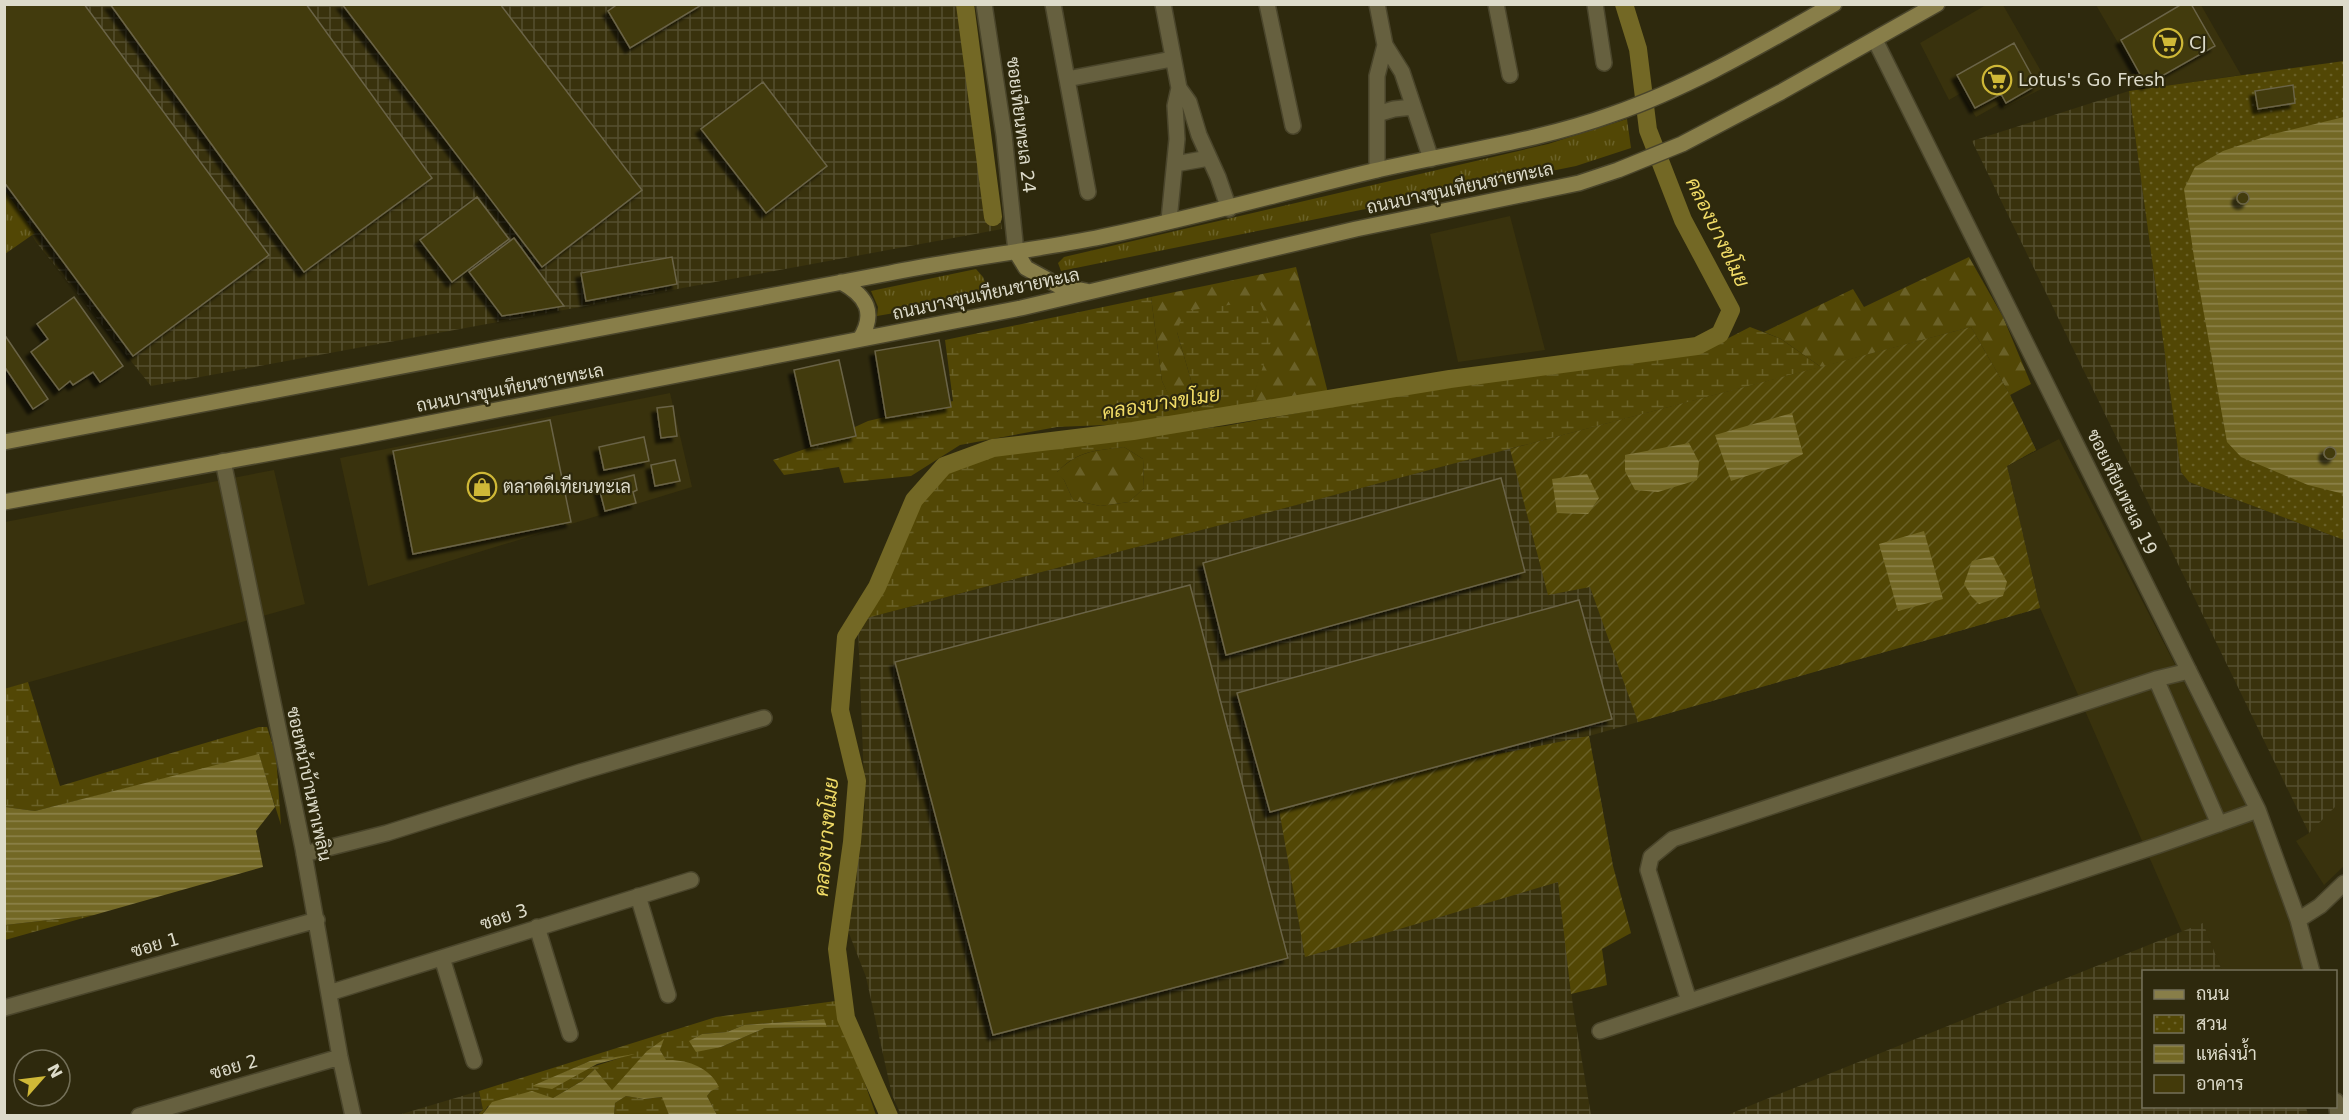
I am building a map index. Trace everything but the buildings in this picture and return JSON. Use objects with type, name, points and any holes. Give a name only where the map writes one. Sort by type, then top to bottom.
[{"type":"main road","name":"ถนนบางขุนเทียนชายทะเล","points":[[4,442],[841,282],[1097,237],[1229,209],[1377,170],[1562,129],[1613,114],[1672,90],[1740,57],[1834,4]]},
{"type":"main road","name":"ถนนบางขุนเทียนชายทะเล","points":[[4,502],[358,437],[1021,308],[1356,229],[1579,183],[1682,144],[1937,4]]},
{"type":"main road","points":[[1016,252],[1026,268],[1059,286],[1092,292]]},
{"type":"main road","points":[[841,282],[859,294],[866,303],[868,310],[866,329],[860,339]]},
{"type":"street","name":"ซอยเทียนทะเล 24","points":[[984,4],[1004,135],[1016,252]]},
{"type":"street","points":[[1053,4],[1088,192]]},
{"type":"street","points":[[1163,4],[1179,88],[1190,102],[1199,135],[1229,209]]},
{"type":"street","points":[[1377,4],[1385,45],[1402,72],[1431,159]]},
{"type":"street","points":[[1496,4],[1510,75]]},
{"type":"street","points":[[1594,4],[1604,63]]},
{"type":"street","points":[[1272,5],[1293,126]]},
{"type":"street","name":"ซอยเทียนทะเล 19","points":[[1875,40],[2258,810],[2298,920],[2311,970]]},
{"type":"street","points":[[1377,170],[1377,76],[1385,45]]},
{"type":"street","points":[[1067,79],[1172,59]]},
{"type":"street","points":[[1169,220],[1177,139],[1175,106],[1179,88]]},
{"type":"street","points":[[1377,114],[1413,107]]},
{"type":"street","points":[[1175,164],[1209,158]]},
{"type":"street","name":"ซอยหน้าบ้านพาเพลิน","points":[[223,461],[304,854],[340,1057],[353,1116]]},
{"type":"street","points":[[1689,1001],[1648,870],[1651,857],[1665,844],[1673,839],[2156,679],[2189,671]]},
{"type":"street","points":[[2156,679],[2219,824]]},
{"type":"street","points":[[304,854],[387,833],[580,772],[764,718]]},
{"type":"street","points":[[1600,1030],[2258,810]]},
{"type":"street","name":"ซอย 3","points":[[329,993],[691,880]]},
{"type":"street","points":[[2298,920],[2320,906],[2344,883]]},
{"type":"street","points":[[638,896],[668,995]]},
{"type":"street","name":"ซอย 1","points":[[4,1008],[317,920]]},
{"type":"street","points":[[537,927],[570,1034]]},
{"type":"street","points":[[442,958],[474,1061]]},
{"type":"street","name":"ซอย 2","points":[[139,1116],[340,1057]]},
{"type":"shaded area","points":[[968,4],[1002,229],[151,386],[36,242],[5,193],[5,5]]},
{"type":"shaded area","points":[[1986,5],[2003,5],[2049,85],[2004,108],[2001,103],[1976,117],[1961,93],[1949,100],[1920,43]]},
{"type":"shaded area","points":[[2096,5],[2201,5],[2241,75],[2145,89]]},
{"type":"shaded area","points":[[2129,91],[2181,472],[2189,482],[2344,540],[2344,798],[2309,833],[1972,141]]},
{"type":"shaded area","points":[[1510,216],[1545,350],[1458,362],[1430,234]]},
{"type":"shaded area","points":[[1971,327],[2010,395],[2036,450],[2007,466],[2040,608],[1589,736],[1613,866],[1559,882],[1573,1007],[1591,1115],[901,1115],[892,1095],[866,977],[845,923],[865,807],[858,625],[867,618]]},
{"type":"shaded area","points":[[670,393],[692,487],[368,586],[340,458]]},
{"type":"shaded area","points":[[2059,439],[2240,791],[2308,959],[2310,970],[2222,970],[2203,924],[2182,932],[2040,608],[2007,466]]},
{"type":"shaded area","points":[[274,470],[305,604],[5,689],[5,522]]},
{"type":"shaded area","points":[[2344,796],[2344,866],[2324,885],[2296,841],[2309,833]]},
{"type":"shaded area","points":[[2203,923],[2222,970],[2142,970],[2142,1108],[2306,1108],[2308,1115],[1727,1115]]},
{"type":"shaded area","points":[[479,1091],[483,1110],[476,1115],[395,1116]]},
{"type":"green space","points":[[2344,61],[2344,540],[2189,482],[2181,472],[2129,91]]},
{"type":"green space","points":[[1627,119],[1631,148],[1576,166],[1061,271],[1058,263],[1064,257],[1548,144]]},
{"type":"green space","points":[[4,189],[35,233],[5,254],[4,254]]},
{"type":"green space","points":[[1969,257],[2003,317],[2031,384],[2010,395],[1971,327],[1821,367],[1781,339],[1764,332],[1853,289],[1864,307]]},
{"type":"green space","points":[[1296,267],[1328,393],[1251,404],[1260,373],[1177,332],[1195,394],[1173,405],[1162,381],[1151,297]]},
{"type":"green space","points":[[976,269],[983,277],[987,288],[981,298],[877,316],[878,307],[871,291]]},
{"type":"green space","points":[[1151,297],[1162,381],[1173,404],[1195,394],[1177,332],[1184,311],[1259,301],[1274,332],[1251,404],[1129,424],[1057,427],[960,445],[911,476],[844,483],[839,467],[784,475],[773,460],[811,447],[868,421],[953,401],[945,340]]},
{"type":"green space","points":[[1750,327],[1781,339],[1821,367],[867,618],[884,589],[920,504],[946,471],[989,455],[1225,426],[1420,391],[1681,354],[1715,345]],"holes":[[[1124,447],[1143,459],[1144,488],[1129,502],[1100,506],[1073,500],[1064,480],[1057,472],[1080,455],[1104,450]]]},
{"type":"green space","points":[[1971,327],[2010,395],[2036,450],[2007,466],[2040,608],[1638,722],[1590,587],[1548,595],[1510,449]]},
{"type":"green space","points":[[1124,447],[1143,459],[1144,488],[1129,502],[1100,506],[1073,500],[1064,480],[1056,473],[1064,465],[1087,453]]},
{"type":"green space","points":[[28,682],[60,786],[259,727],[267,727],[276,755],[281,825],[259,755],[35,811],[5,807],[4,689]]},
{"type":"green space","points":[[1589,736],[1613,866],[1631,933],[1602,949],[1607,985],[1571,994],[1558,882],[1305,957],[1277,798]]},
{"type":"green space","points":[[94,915],[5,940],[5,925]]},
{"type":"green space","points":[[836,1001],[876,1115],[717,1115],[707,1096],[711,1091],[666,1061],[660,1050],[663,1040],[612,1091],[595,1069],[582,1081],[553,1098],[488,1106],[482,1115],[476,1116],[483,1110],[479,1091],[716,1017]],"holes":[[[823,1019],[826,1027],[765,1028],[721,1047],[690,1041],[702,1034],[727,1032],[744,1025]],[[626,1056],[534,1086],[590,1061]]]},
{"type":"green space","points":[[626,1096],[644,1099],[663,1097],[669,1115],[614,1116],[615,1103]]},
{"type":"water","points":[[2344,117],[2344,494],[2308,485],[2241,457],[2227,442],[2184,189],[2195,167],[2223,151],[2273,134]]},
{"type":"water","points":[[1792,413],[1803,454],[1784,464],[1731,481],[1715,435]]},
{"type":"water","points":[[1689,443],[1699,462],[1697,480],[1658,492],[1635,490],[1625,471],[1625,455]]},
{"type":"water","points":[[1587,474],[1599,498],[1588,514],[1557,513],[1552,479]]},
{"type":"water","points":[[1924,531],[1943,599],[1898,611],[1879,544]]},
{"type":"water","points":[[1993,556],[2007,582],[2003,596],[1979,604],[1964,584],[1972,561]]},
{"type":"water","points":[[259,754],[275,807],[256,831],[263,867],[94,915],[5,925],[5,807],[35,811]]},
{"type":"water","points":[[824,1019],[827,1027],[765,1028],[721,1047],[696,1052],[689,1041],[702,1034],[727,1032],[744,1025]]},
{"type":"water","points":[[664,1039],[660,1050],[666,1060],[681,1061],[697,1066],[704,1069],[715,1080],[719,1087],[707,1096],[717,1115],[669,1115],[662,1097],[644,1099],[626,1096],[615,1103],[614,1115],[482,1115],[492,1102],[532,1091],[553,1098],[582,1081],[595,1069],[612,1090],[647,1051]]},
{"type":"water","points":[[635,1054],[597,1064],[552,1089],[532,1086],[590,1061]]},
{"type":"waterway","points":[[965,4],[993,217]]},
{"type":"waterway","name":"คลองบางขโมย","points":[[889,1116],[846,1018],[837,949],[852,842],[857,781],[840,710],[846,637],[877,587],[914,500],[944,466],[993,448],[1133,431],[1450,379],[1697,346],[1720,334],[1731,310],[1683,220],[1648,130],[1638,49],[1624,4]]},
{"type":"place","name":"CJ","points":[[2168,43]]},
{"type":"place","name":"Lotus's Go Fresh","points":[[1997,80]]},
{"type":"place","name":"ตลาดดีเทียนทะเล","points":[[482,487]]}]
